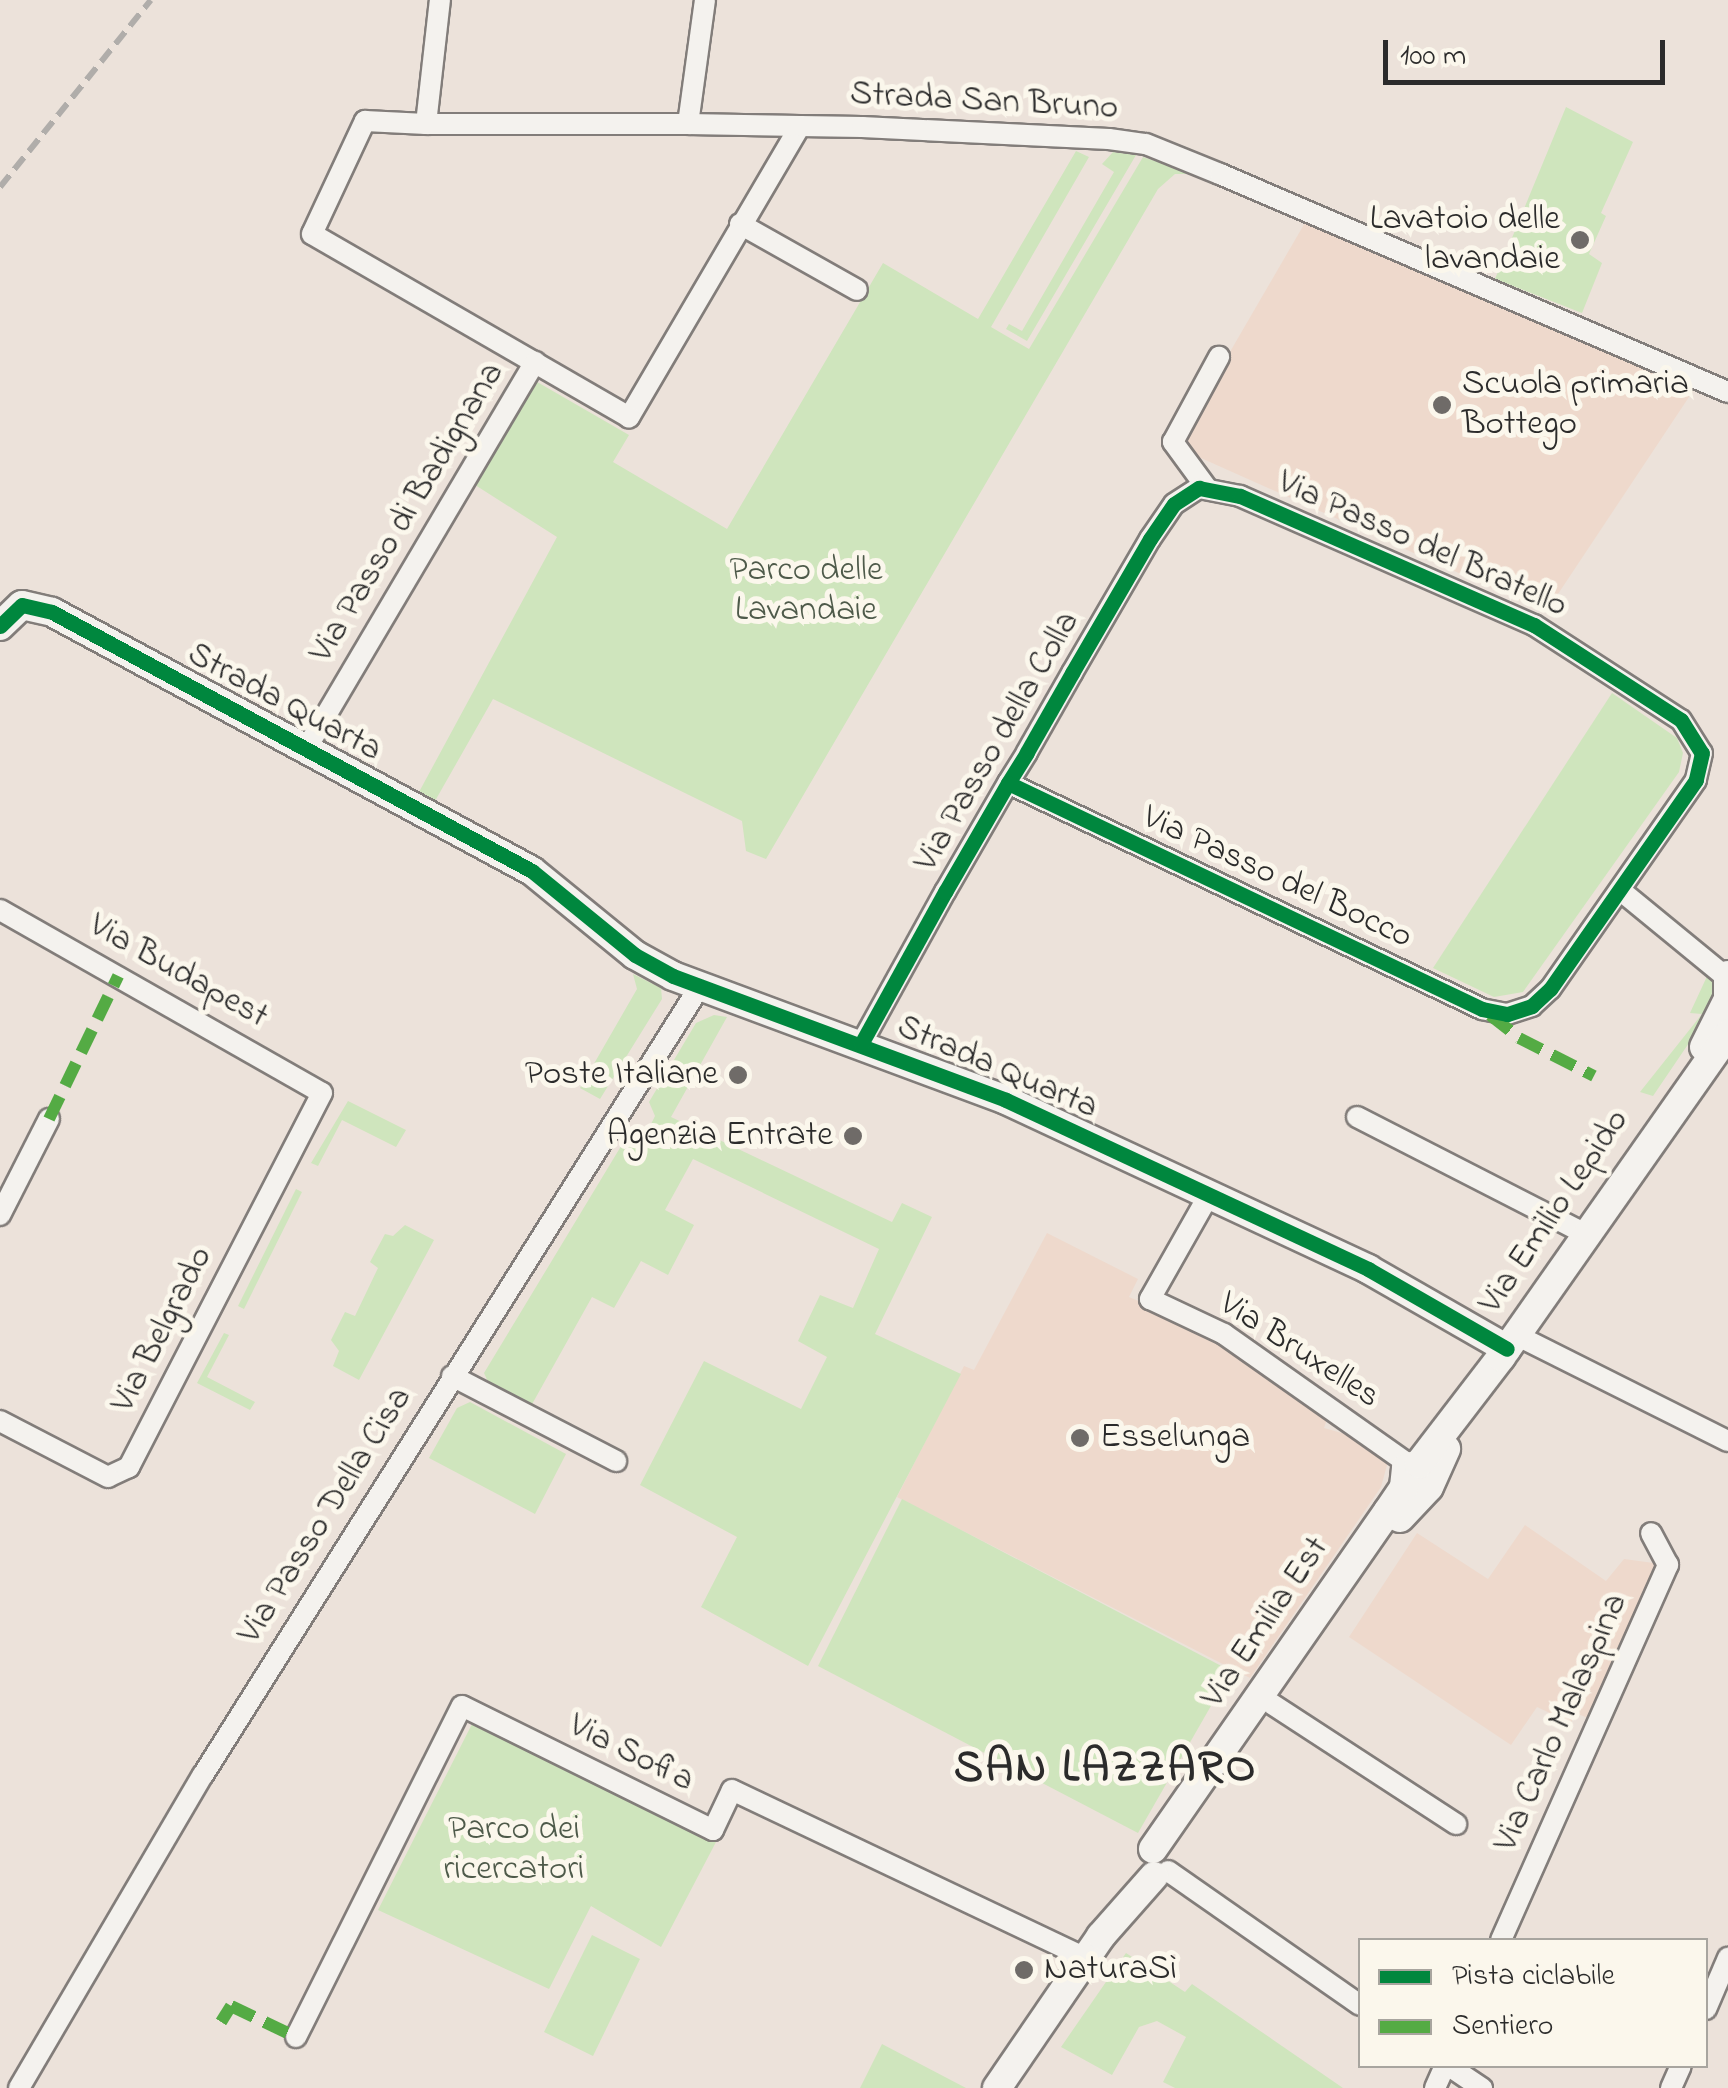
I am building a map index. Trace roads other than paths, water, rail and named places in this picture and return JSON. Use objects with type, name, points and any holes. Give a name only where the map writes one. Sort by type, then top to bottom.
[{"type":"main road","name":"Strada Quarta","points":[[0,626],[16,608],[38,606],[532,871],[634,956],[700,986],[1006,1100],[1368,1270],[1508,1347]]},
{"type":"main road","name":"Via Emilio Lepido","points":[[1666,1118],[1728,985]]},
{"type":"main road","name":"Via Emilio Lepido","points":[[1508,1347],[1728,1034]]},
{"type":"main road","name":"Via Emilia Est","points":[[1158,1864],[1508,1347]]},
{"type":"main road","name":"Via Emilia Est","points":[[1000,2087],[1094,1948],[1272,1704],[1418,1475]]},
{"type":"street","points":[[426,124],[440,0]]},
{"type":"street","points":[[688,124],[705,0]]},
{"type":"street","name":"Strada San Bruno","points":[[535,362],[312,234],[366,122],[800,126],[1146,144],[1728,392]]},
{"type":"street","points":[[535,362],[629,417],[800,126]]},
{"type":"street","points":[[740,224],[857,290]]},
{"type":"street","points":[[1206,487],[1173,442],[1219,357]]},
{"type":"street","name":"Via Passo di Badignana","points":[[306,749],[535,362]]},
{"type":"street","name":"Via Passo del Bratello","points":[[1206,487],[1240,496],[1534,625],[1680,720],[1700,745],[1696,780],[1620,890]]},
{"type":"street","name":"Via Passo della Colla","points":[[861,1044],[1165,515],[1206,487]]},
{"type":"street","name":"Via Passo del Bocco","points":[[1008,783],[1487,1011],[1522,1011],[1550,989],[1620,890]]},
{"type":"street","points":[[1620,890],[1663,920],[1728,985]]},
{"type":"street","name":"Via Budapest","points":[[0,910],[322,1093]]},
{"type":"street","name":"Via Passo Della Cisa","points":[[19,2088],[92,1955],[700,986]]},
{"type":"street","name":"Via Belgrado","points":[[0,1421],[108,1477],[129,1467],[322,1093]]},
{"type":"street","points":[[1357,1117],[1586,1234]]},
{"type":"street","points":[[0,1215],[50,1118]]},
{"type":"street","name":"Via Bruxelles","points":[[1210,1193],[1150,1300],[1224,1334],[1418,1475]]},
{"type":"street","points":[[1508,1347],[1728,1441]]},
{"type":"street","points":[[452,1376],[616,1461]]},
{"type":"street","name":"Via Carlo Malaspina","points":[[1502,1938],[1668,1565],[1652,1533]]},
{"type":"street","name":"Via Emilia Est","points":[[1272,1704],[1456,1824]]},
{"type":"street","name":"Via Sofia","points":[[296,2037],[462,1706],[713,1830],[732,1790],[1094,1948]]},
{"type":"street","points":[[1158,1864],[1358,2004]]},
{"type":"street","points":[[1708,2004],[1728,1958]]},
{"type":"street","points":[[1450,2068],[1482,2088]]},
{"type":"railway","points":[[0,187],[151,0]]},
{"type":"place","name":"Lavatoio delle lavandaie","points":[[1580,240]]},
{"type":"place","name":"Scuola primaria Bottego","points":[[1442,405]]},
{"type":"place","name":"Poste Italiane","points":[[738,1075]]},
{"type":"place","name":"Agenzia Entrate","points":[[853,1136]]},
{"type":"place","name":"Esselunga","points":[[1080,1438]]},
{"type":"place","name":"NaturaSì","points":[[1024,1970]]},
{"type":"district","name":"SAN LAZZARO","points":[[1106,1770]]},
{"type":"park label","name":"Parco delle Lavandaie","points":[[806,591]]},
{"type":"park label","name":"Parco dei ricercatori","points":[[514,1850]]}]
